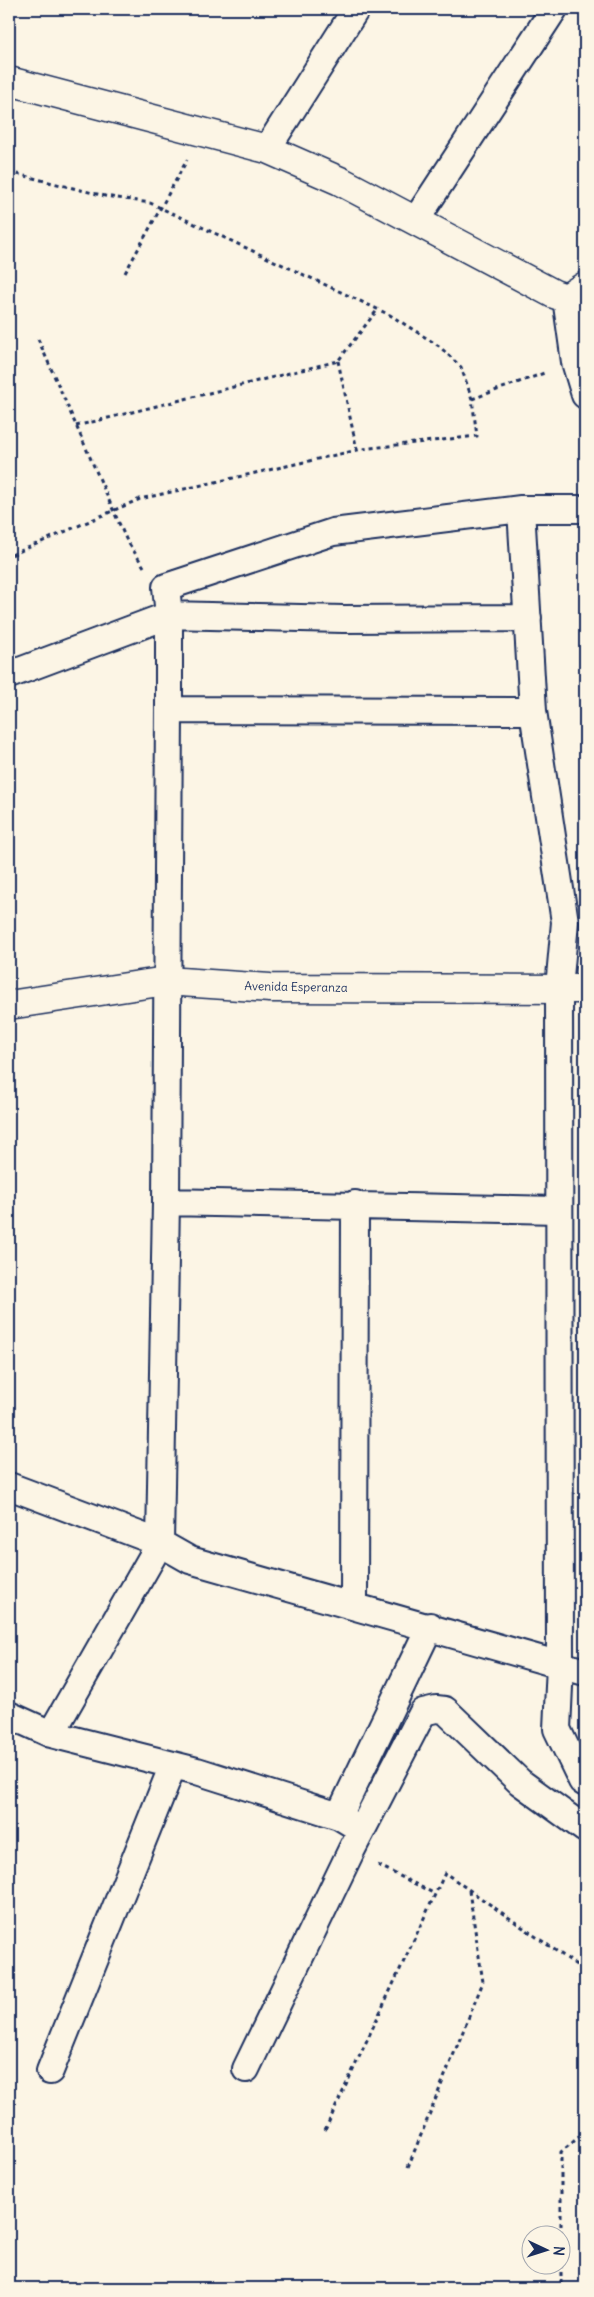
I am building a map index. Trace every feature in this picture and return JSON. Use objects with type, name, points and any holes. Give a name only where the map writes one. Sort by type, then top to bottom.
[{"type":"street","points":[[267,149],[356,9]]},
{"type":"street","points":[[416,220],[554,9]]},
{"type":"street","points":[[9,82],[267,149],[340,181],[554,294],[576,292],[575,362],[585,395]]},
{"type":"street","points":[[51,1734],[160,1544],[166,1202],[169,615],[166,587],[333,532],[521,509],[585,509]]},
{"type":"street","points":[[521,509],[534,711],[565,922],[559,988],[560,1665],[557,1729],[585,1784]]},
{"type":"street","points":[[9,675],[169,615],[343,619],[528,618]]},
{"type":"street","points":[[169,710],[534,711]]},
{"type":"street","name":"Avenida Esperanza","points":[[9,1005],[166,982],[270,988],[585,989]]},
{"type":"street","points":[[166,1202],[355,1204],[558,1210]]},
{"type":"street","points":[[354,1605],[355,1204]]},
{"type":"street","points":[[9,1486],[160,1544],[190,1560],[430,1626],[585,1672]]},
{"type":"street","points":[[339,1816],[430,1626]]},
{"type":"street","points":[[246,2069],[356,1840],[424,1712],[436,1709],[445,1710],[520,1782],[585,1829]]},
{"type":"street","points":[[12,1724],[173,1765],[339,1816],[356,1840]]},
{"type":"street","points":[[50,2071],[173,1765]]},
{"type":"path","points":[[125,273],[203,132]]},
{"type":"path","points":[[9,172],[105,196],[150,203],[378,309],[439,346],[461,367],[472,399],[477,436],[357,450],[140,499],[9,556]]},
{"type":"path","points":[[76,426],[338,361],[378,309]]},
{"type":"path","points":[[38,339],[126,539],[150,576],[166,587]]},
{"type":"path","points":[[338,361],[357,450]]},
{"type":"path","points":[[472,399],[575,362]]},
{"type":"path","points":[[356,1840],[435,1894]]},
{"type":"path","points":[[325,2130],[445,1874],[585,1971]]},
{"type":"path","points":[[408,2167],[483,1982],[468,1890]]},
{"type":"path","points":[[561,2224],[561,2152],[585,2132]]},
{"type":"path","points":[[561,2274],[561,2288]]}]
